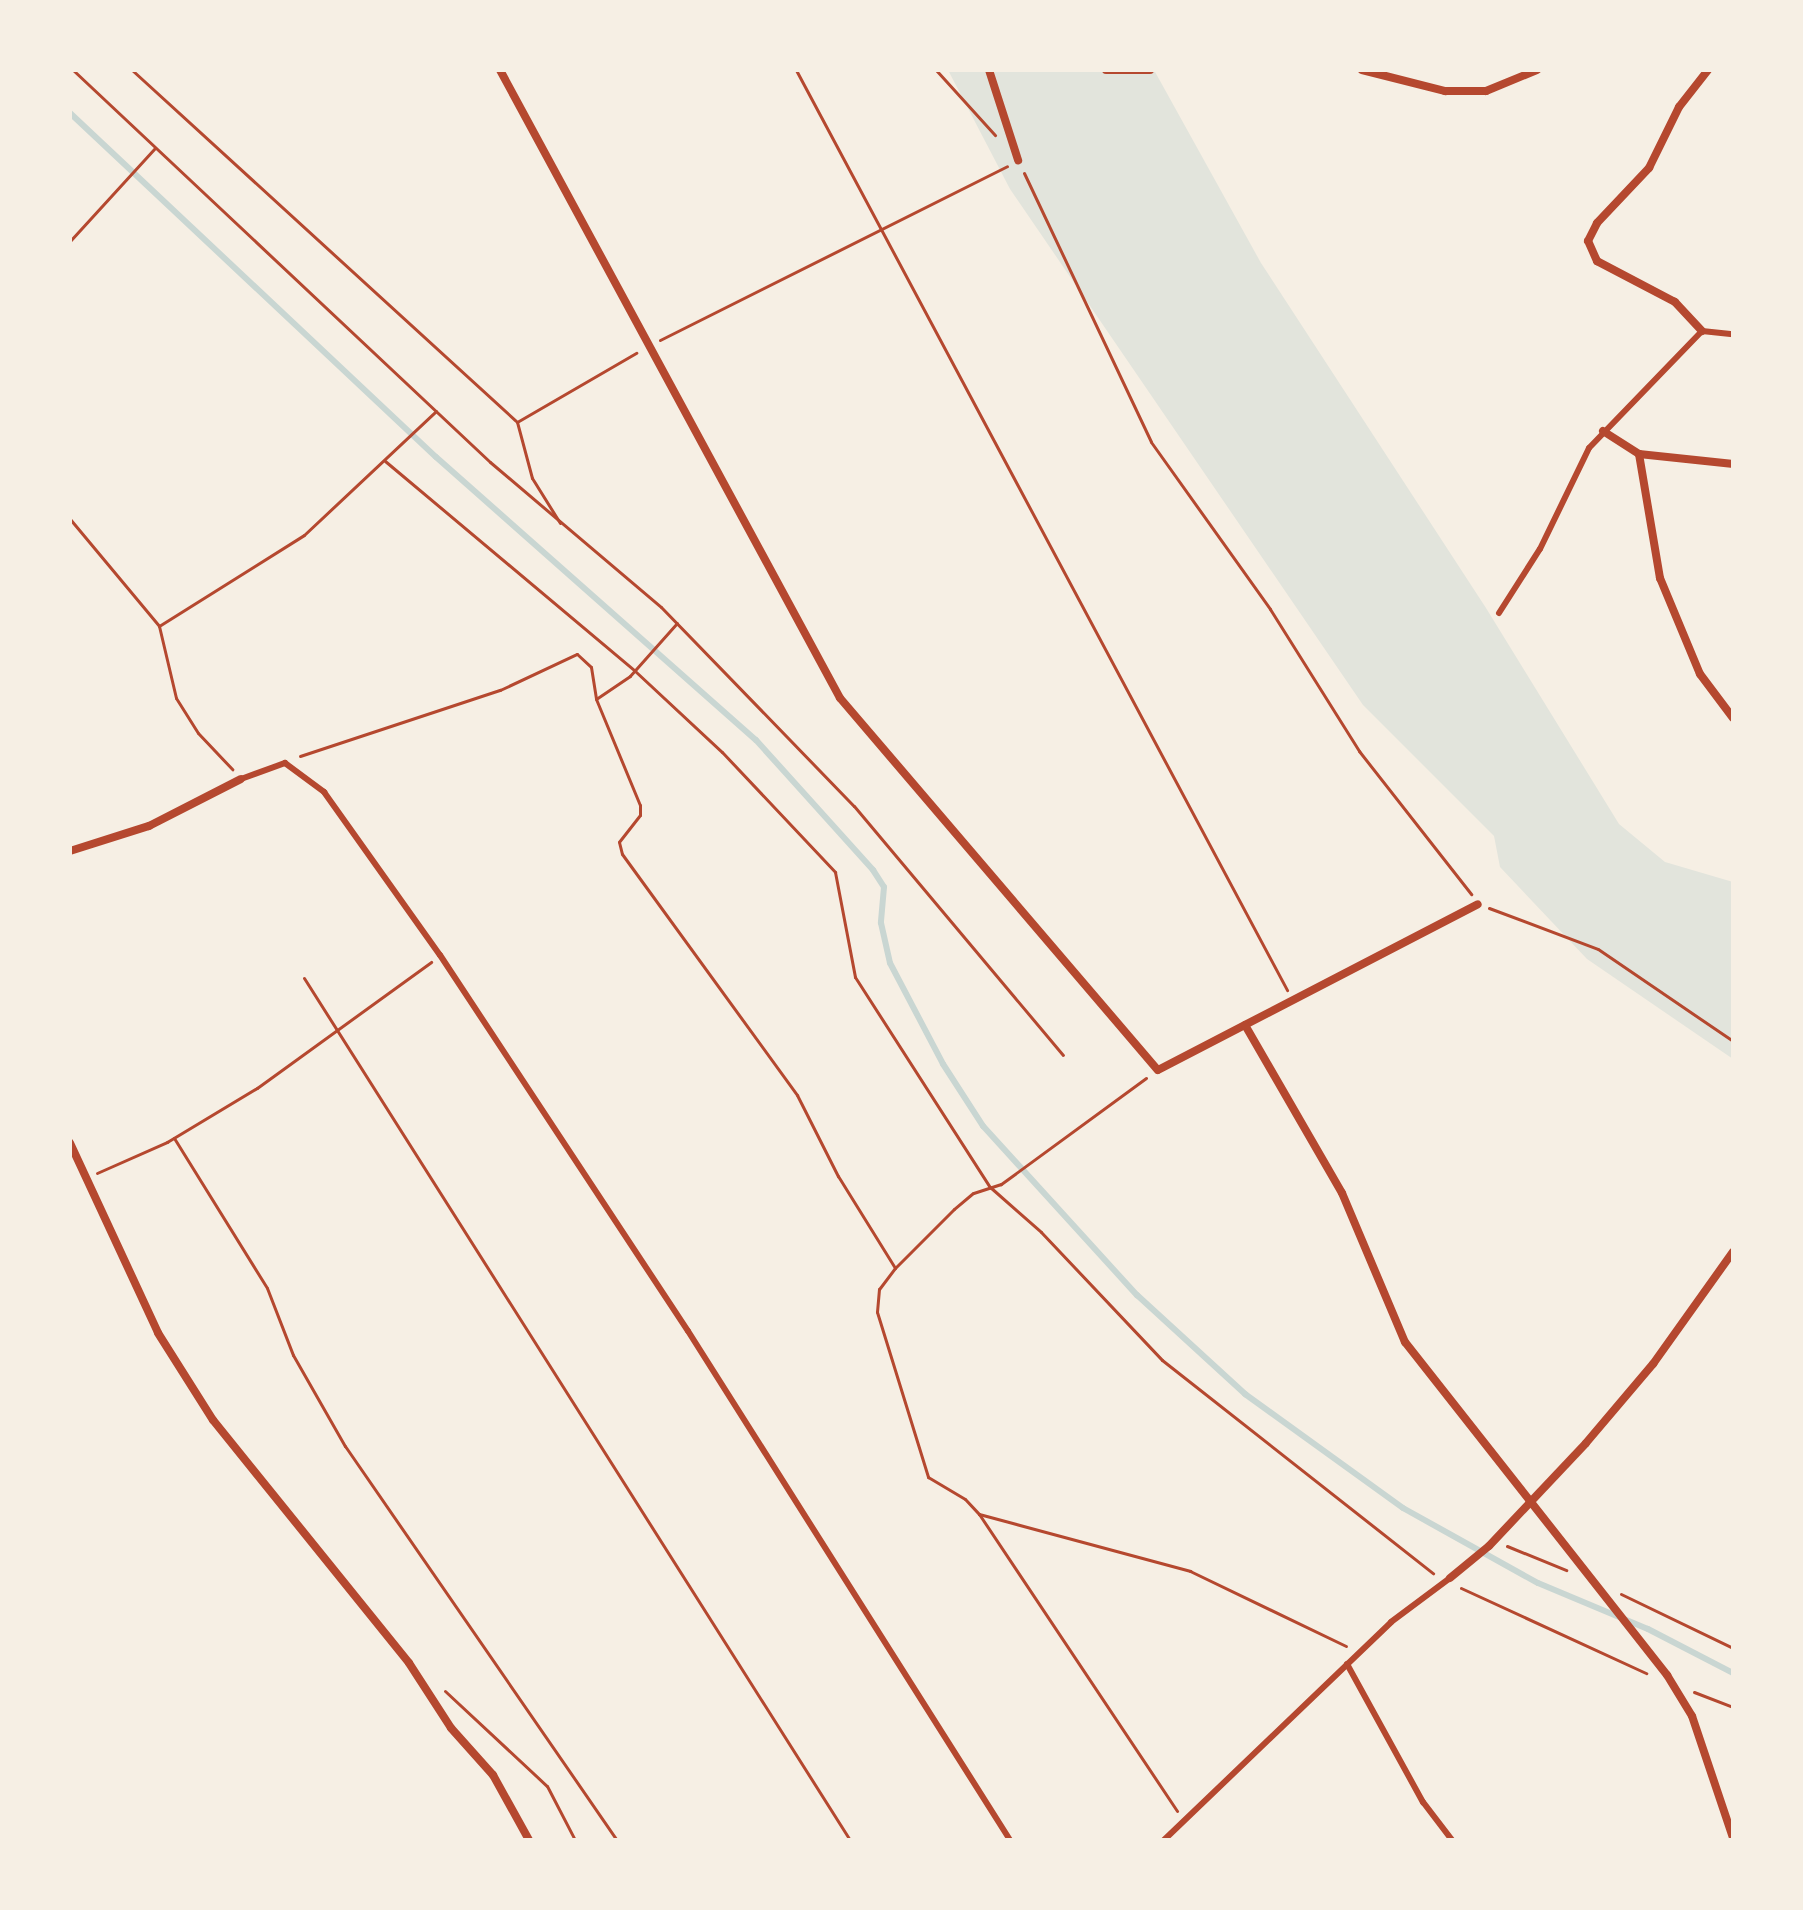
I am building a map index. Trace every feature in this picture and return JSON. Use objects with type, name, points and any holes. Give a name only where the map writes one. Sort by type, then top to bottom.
[{"type":"street","points":[[500,70],[840,698],[1158,1070],[1478,904]]},
{"type":"street","points":[[989,70],[1018,160]]},
{"type":"street","points":[[1106,70],[1150,70]]},
{"type":"street","points":[[1362,70],[1445,91],[1486,91],[1537,70]]},
{"type":"street","points":[[1702,331],[1675,302],[1597,261],[1588,241],[1649,168],[1679,107],[1708,70]]},
{"type":"street","points":[[1603,431],[1639,454],[1733,464]]},
{"type":"street","points":[[1639,454],[1660,578],[1700,674],[1733,718]]},
{"type":"street","points":[[70,851],[149,826],[241,779]]},
{"type":"street","points":[[1245,1025],[1342,1193],[1405,1342],[1674,1686],[1692,1716],[1733,1838]]},
{"type":"street","points":[[70,1143],[79,1170],[158,1333],[213,1420],[409,1663],[451,1728],[493,1775],[529,1840]]},
{"type":"street","points":[[1447,1580],[1489,1546],[1531,1504],[1653,1364],[1733,1252]]},
{"type":"lane","points":[[1499,613],[1540,549],[1589,448],[1603,431],[1702,331],[1733,334]]},
{"type":"lane","points":[[241,779],[285,763],[324,792],[440,955],[854,1587],[1010,1840]]},
{"type":"lane","points":[[1164,1840],[1359,1652],[1447,1580]]},
{"type":"lane","points":[[1347,1664],[1423,1802],[1452,1840]]},
{"type":"path","points":[[73,70],[563,527],[677,623],[854,806],[1063,1055]]},
{"type":"path","points":[[132,70],[517,422],[532,478],[563,527]]},
{"type":"path","points":[[796,70],[1293,1000]]},
{"type":"path","points":[[936,70],[998,138]]},
{"type":"path","points":[[70,241],[155,148]]},
{"type":"path","points":[[517,422],[648,346],[1018,160],[1151,442],[1270,609],[1359,751],[1478,904],[1598,949],[1733,1041]]},
{"type":"path","points":[[159,626],[304,535],[437,410]]},
{"type":"path","points":[[385,461],[635,671],[722,752],[835,872],[855,977],[990,1187],[1041,1232],[1162,1360],[1447,1580],[1649,1675]]},
{"type":"path","points":[[70,519],[159,626],[176,698],[198,733],[241,779]]},
{"type":"path","points":[[596,699],[635,671],[677,623]]},
{"type":"path","points":[[285,763],[500,690],[577,654],[591,667],[596,699],[640,805],[640,815],[619,842],[622,854],[797,1095],[838,1176],[895,1268]]},
{"type":"path","points":[[79,1170],[98,1173],[174,1138],[257,1088],[440,955]]},
{"type":"path","points":[[304,978],[339,1026],[850,1840]]},
{"type":"path","points":[[1158,1070],[990,1187],[973,1193],[895,1268],[879,1289],[877,1312],[928,1477],[965,1499],[979,1514],[1183,1821]]},
{"type":"path","points":[[174,1138],[267,1288],[293,1355],[345,1446],[617,1840]]},
{"type":"path","points":[[979,1514],[1190,1571],[1359,1652]]},
{"type":"path","points":[[1674,1686],[1733,1707]]},
{"type":"path","points":[[458,1702],[547,1786],[575,1840]]},
{"type":"shaded area","points":[[948,70],[1154,70],[1261,263],[1486,608],[1619,824],[1665,862],[1733,882],[1733,1059],[1587,959],[1500,867],[1494,836],[1363,705],[1010,189]]},
{"type":"waterway","points":[[70,113],[436,457],[756,740],[873,870],[884,887],[881,923],[890,963],[943,1064],[983,1126],[1137,1295],[1245,1394],[1403,1508],[1538,1583],[1648,1629],[1733,1673]]}]
